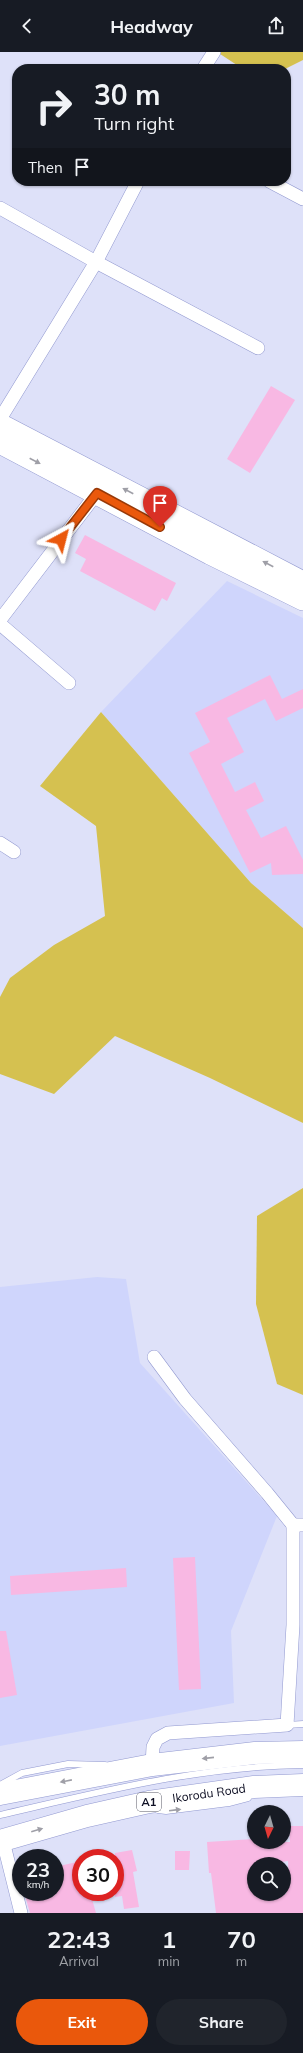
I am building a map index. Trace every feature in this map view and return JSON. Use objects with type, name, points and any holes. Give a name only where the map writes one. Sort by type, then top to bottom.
[{"type":"highway","points":[[0,1794],[148,1766],[256,1753],[303,1752]]},
{"type":"highway","name":"Ikorodu Road","points":[[1,1841],[87,1816],[197,1794],[274,1786],[303,1785]]},
{"type":"main road","points":[[0,424],[214,546],[303,600]]},
{"type":"main road","points":[[0,443],[97,493],[214,546],[303,582]]},
{"type":"street","points":[[207,64],[214,52]]},
{"type":"street","points":[[0,419],[96,262],[135,186]]},
{"type":"street","points":[[278,186],[303,199]]},
{"type":"street","points":[[0,208],[96,262],[258,348]]},
{"type":"street","points":[[0,620],[97,493]]},
{"type":"street","points":[[0,624],[69,683]]},
{"type":"street","points":[[0,843],[14,852]]},
{"type":"street","points":[[148,1766],[153,1747],[157,1739],[168,1733],[286,1725],[298,1525],[185,1399],[154,1357]]},
{"type":"street","points":[[1,1841],[21,1913]]},
{"type":"lane","points":[[286,1725],[303,1724]]},
{"type":"lane","points":[[0,1785],[22,1774],[68,1764],[110,1765]]},
{"type":"lane","points":[[117,1765],[148,1766]]},
{"type":"lane","points":[[0,1816],[149,1781],[271,1765],[303,1765]]},
{"type":"shaded area","points":[[217,52],[303,52],[303,60],[291,66],[291,64],[235,64]]},
{"type":"shaded area","points":[[227,581],[303,618],[303,928],[251,883],[101,712]]},
{"type":"shaded area","points":[[101,712],[251,883],[303,928],[303,1123],[210,1078],[115,1036],[54,1094],[0,1074],[0,997],[10,978],[54,945],[105,916],[96,826],[40,786]]},
{"type":"shaded area","points":[[303,1188],[303,1395],[277,1384],[256,1304],[257,1216]]},
{"type":"shaded area","points":[[97,1277],[126,1279],[140,1363],[277,1516],[231,1631],[234,1703],[0,1746],[0,1287]]},
{"type":"building","points":[[271,386],[295,400],[250,473],[227,459]]},
{"type":"building","points":[[85,535],[176,583],[167,601],[162,598],[155,611],[80,571],[86,559],[75,553]]},
{"type":"building","points":[[270,675],[282,699],[303,689],[303,708],[276,721],[265,699],[227,718],[244,752],[221,764],[235,792],[255,782],[264,801],[246,810],[261,838],[286,826],[303,860],[303,874],[272,875],[271,863],[250,873],[189,753],[210,742],[195,713]]},
{"type":"building","points":[[195,1557],[201,1689],[179,1690],[173,1558]]},
{"type":"building","points":[[126,1568],[127,1587],[11,1595],[10,1576]]},
{"type":"building","points":[[0,1631],[6,1631],[17,1695],[0,1698]]},
{"type":"building","points":[[291,1826],[303,1826],[303,1913],[216,1913],[211,1873],[209,1873],[207,1842],[247,1839],[247,1849],[291,1849]]},
{"type":"building","points":[[132,1850],[137,1871],[133,1872],[139,1907],[124,1909],[123,1901],[124,1901],[124,1851]]},
{"type":"building","points":[[175,1851],[190,1851],[189,1870],[175,1870]]},
{"type":"building","points":[[72,1863],[72,1901],[93,1901],[96,1913],[30,1913],[27,1901],[64,1901],[64,1865]]},
{"type":"route","points":[[61,539],[97,493],[160,527]]}]
